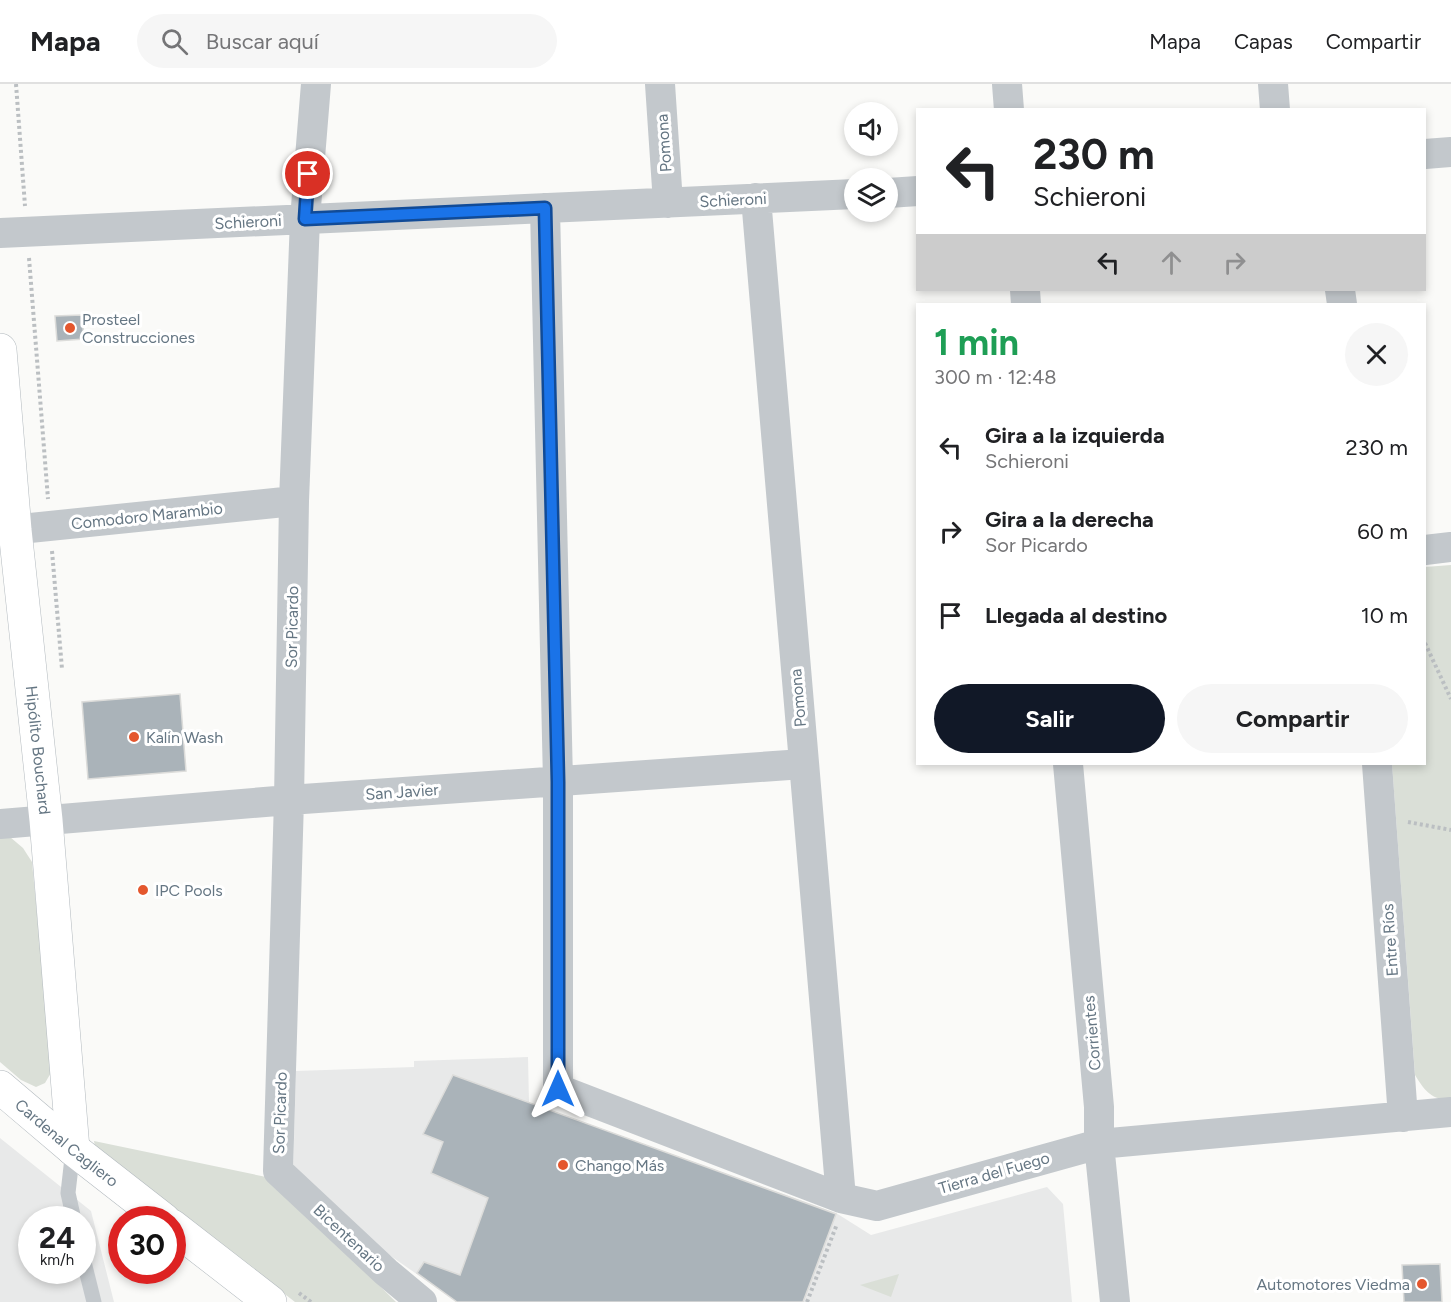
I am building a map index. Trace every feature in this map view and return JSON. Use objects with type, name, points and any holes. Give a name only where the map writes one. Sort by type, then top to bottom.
[{"type":"main road","name":"Hipólito Bouchard","points":[[0,350],[8,531],[46,820],[73,1149]]},
{"type":"main road","name":"Cardenal Cagliero","points":[[0,1087],[73,1149],[146,1206]]},
{"type":"main road","points":[[186,1237],[270,1302]]},
{"type":"street","name":"Sor Picardo","points":[[278,1171],[289,800],[294,501],[305,219],[315,84]]},
{"type":"street","name":"Pomona","points":[[660,84],[668,203]]},
{"type":"street","points":[[1007,84],[1009,108]]},
{"type":"street","points":[[1273,84],[1275,108]]},
{"type":"street","points":[[1426,154],[1451,152]]},
{"type":"street","points":[[898,192],[916,191]]},
{"type":"street","name":"Schieroni","points":[[14,233],[844,194]]},
{"type":"street","name":"Pomona","points":[[756,198],[803,764],[846,1199]]},
{"type":"street","points":[[545,208],[558,782]]},
{"type":"street","name":"Comodoro Marambio","points":[[8,531],[294,501]]},
{"type":"street","points":[[1426,550],[1451,548]]},
{"type":"street","name":"San Javier","points":[[0,824],[289,800],[803,764]]},
{"type":"street","name":"Corrientes","points":[[1068,765],[1114,1302]]},
{"type":"street","name":"Entre Ríos","points":[[1377,765],[1403,1117]]},
{"type":"street","name":"Tierra del Fuego","points":[[558,782],[558,1089],[846,1199],[877,1206],[1099,1144],[1451,1112]]},
{"type":"street","name":"Bicentenario","points":[[278,1171],[386,1272],[422,1302]]},
{"type":"lane","points":[[71,1206],[68,1193],[73,1149]]},
{"type":"lane","points":[[90,1284],[94,1302]]},
{"type":"path","points":[[16,84],[14,233],[50,526],[63,680]]},
{"type":"path","points":[[1426,645],[1451,699]]},
{"type":"path","points":[[1381,823],[1405,821],[1451,830]]},
{"type":"path","points":[[807,1302],[846,1199]]},
{"type":"shaded area","points":[[1451,565],[1451,1099],[1439,1098],[1429,1093],[1415,1075],[1392,765],[1426,765],[1426,567]]},
{"type":"shaded area","points":[[10,837],[23,848],[32,862],[52,1071],[45,1083],[36,1087],[21,1080],[0,1062],[0,838]]},
{"type":"shaded area","name":"Chango Más","points":[[528,1057],[529,1103],[836,1213],[871,1235],[1047,1187],[1063,1204],[1072,1302],[457,1302],[362,1236],[293,1176],[296,1071],[414,1067],[414,1061]]},
{"type":"shaded area","points":[[0,1138],[85,1206],[18,1206],[18,1284],[96,1284],[96,1231],[114,1302],[0,1302]]},
{"type":"shaded area","points":[[94,1141],[271,1178],[396,1302],[295,1302],[186,1218],[186,1206],[171,1206],[95,1147]]},
{"type":"shaded area","points":[[899,1274],[891,1297],[860,1285]]},
{"type":"building","name":"Prosteel Construcciones","points":[[82,315],[84,339],[57,341],[55,316]]},
{"type":"building","name":"Kalin Wash","points":[[180,694],[186,771],[88,779],[82,702]]},
{"type":"building","name":"Chango Más","points":[[453,1075],[836,1214],[803,1302],[457,1302],[417,1273],[424,1262],[460,1275],[488,1198],[431,1173],[443,1142],[423,1134]]},
{"type":"building","name":"Automotores Viedma","points":[[1440,1264],[1442,1302],[1404,1302],[1402,1265]]},
{"type":"place","name":"Prosteel Construcciones","points":[[70,328]]},
{"type":"place","name":"Kalin Wash","points":[[134,737]]},
{"type":"place","name":"IPC Pools","points":[[143,890]]},
{"type":"place","name":"Chango Más","points":[[563,1165]]},
{"type":"place","name":"Automotores Viedma","points":[[1422,1284]]},
{"type":"route","points":[[308,174],[305,219],[545,208],[558,782],[558,1089]]}]
